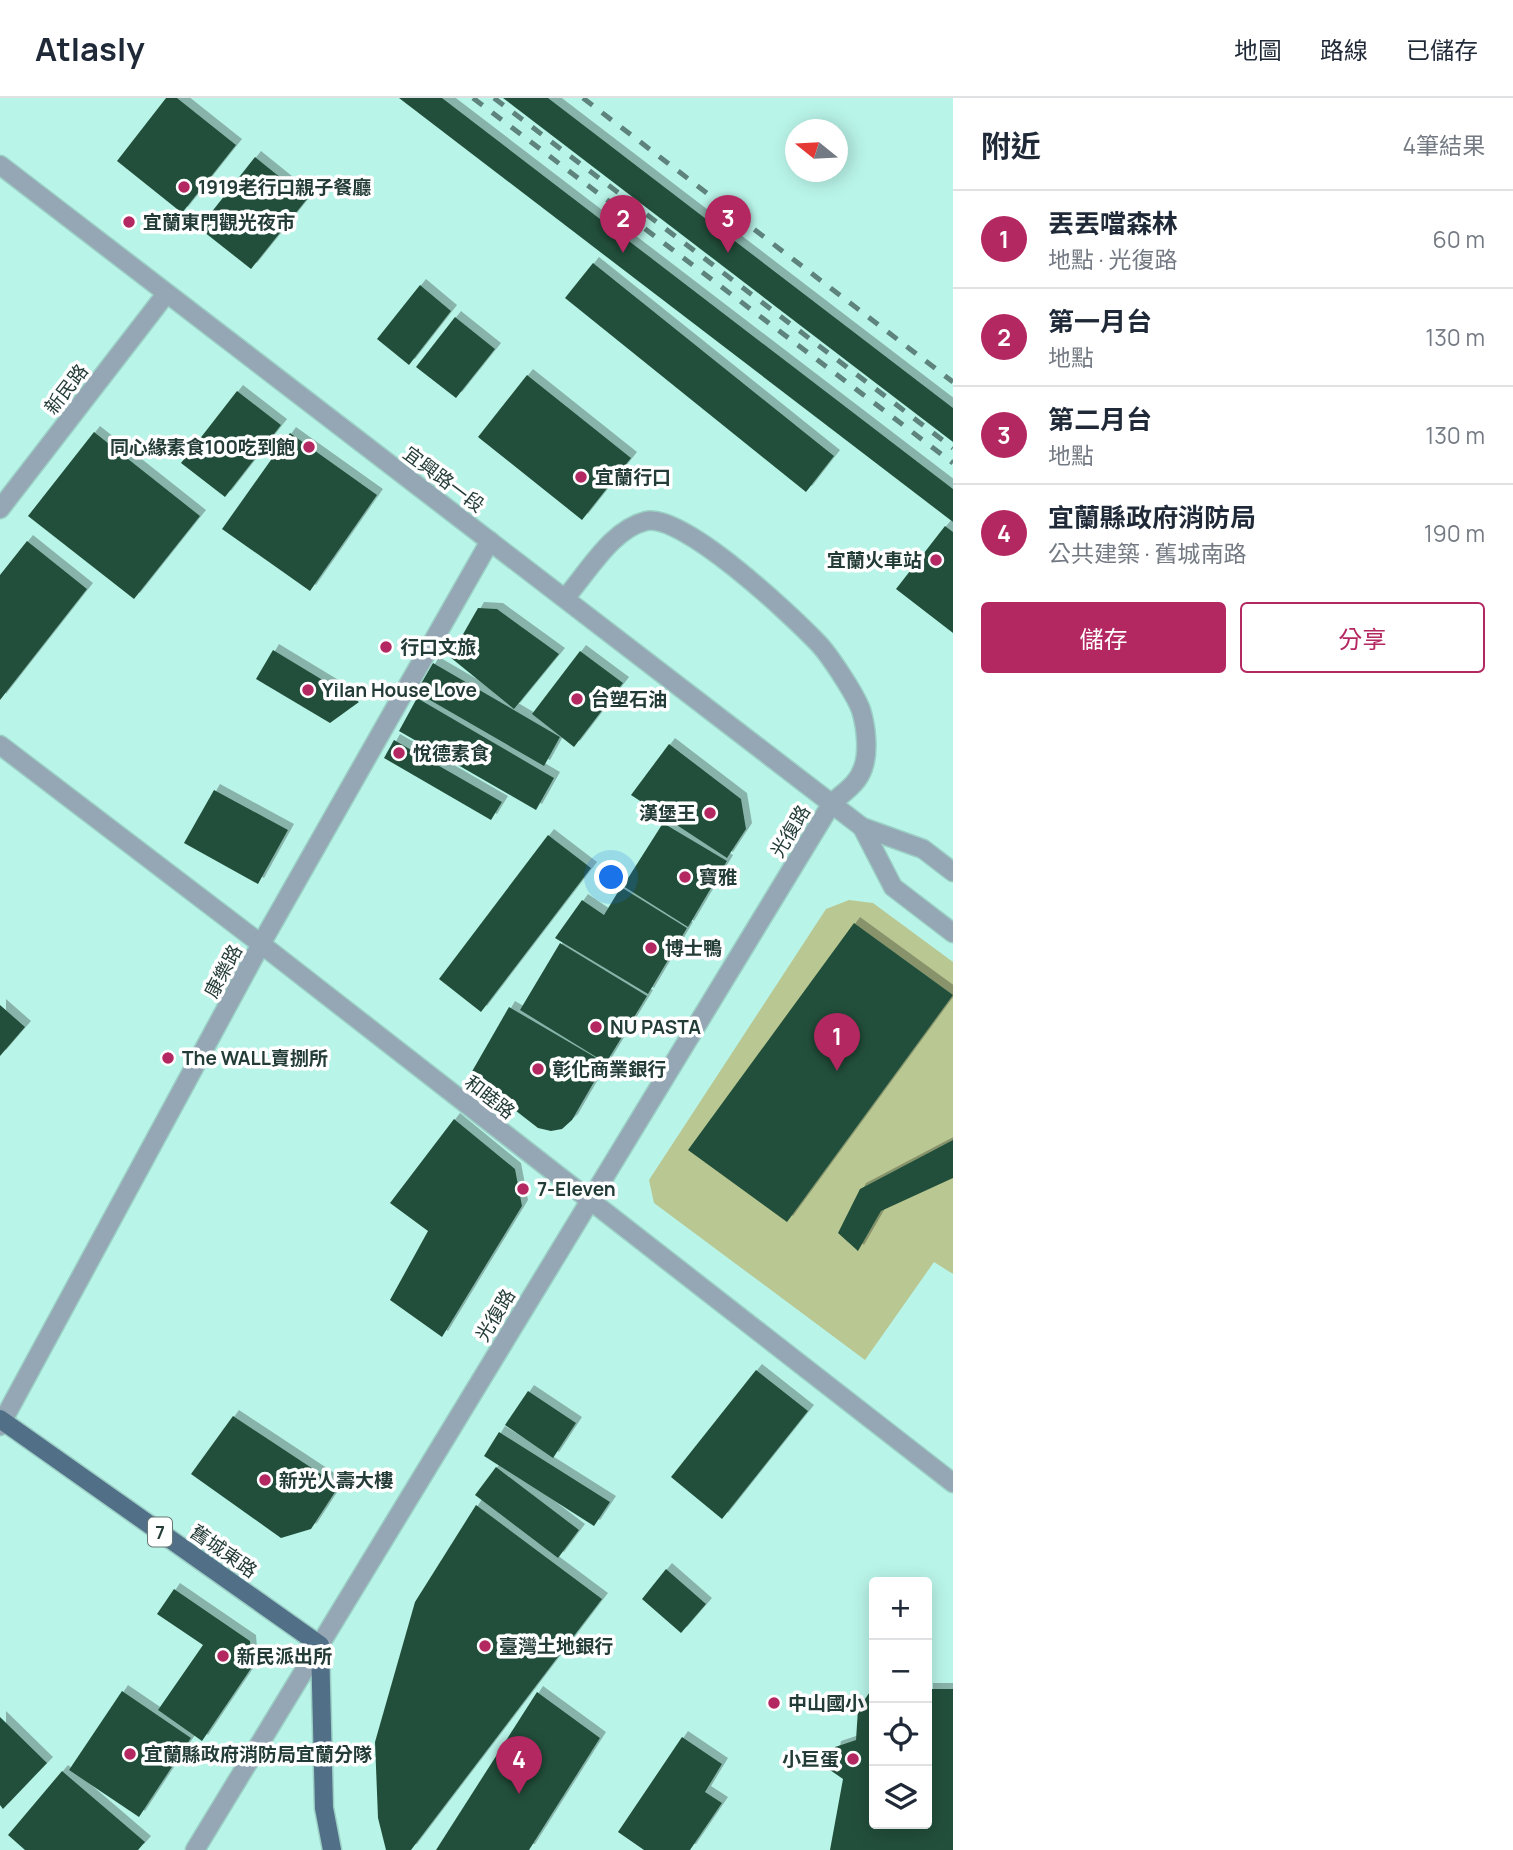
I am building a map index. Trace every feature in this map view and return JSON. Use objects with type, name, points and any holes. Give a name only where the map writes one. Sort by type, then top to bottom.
[{"type":"main road","name":"舊城東路","points":[[1,1422],[320,1645]]},
{"type":"main road","points":[[320,1645],[324,1808],[332,1850]]},
{"type":"street","name":"宜興路一段","points":[[0,165],[566,597],[862,827],[923,849],[953,872]]},
{"type":"street","name":"新民路","points":[[0,509],[166,294]]},
{"type":"street","name":"光復路","points":[[195,1850],[832,803],[858,781],[864,766],[867,750],[860,709],[820,644],[725,560],[674,525],[648,520],[625,530],[566,597]]},
{"type":"street","name":"康樂路","points":[[1,1422],[261,944],[490,541]]},
{"type":"street","name":"和睦路","points":[[0,745],[261,944],[588,1202],[953,1483]]},
{"type":"street","name":"宜興路一段","points":[[862,827],[893,887],[953,933]]},
{"type":"green space","points":[[849,900],[873,903],[953,962],[953,1274],[934,1262],[865,1360],[654,1203],[649,1180],[826,909]]},
{"type":"building","points":[[166,98],[177,98],[236,145],[182,213],[117,161]]},
{"type":"building","points":[[399,98],[442,98],[953,489],[953,522]]},
{"type":"building","points":[[503,98],[548,98],[953,408],[953,442]]},
{"type":"building","points":[[255,157],[307,199],[251,269],[199,228]]},
{"type":"building","points":[[593,263],[834,456],[806,492],[565,298]]},
{"type":"building","points":[[420,285],[451,311],[409,365],[377,339]]},
{"type":"building","points":[[455,317],[495,349],[456,398],[416,367]]},
{"type":"building","points":[[527,375],[631,458],[582,520],[478,437]]},
{"type":"building","points":[[237,391],[281,425],[225,497],[181,463]]},
{"type":"building","points":[[94,432],[200,516],[134,599],[28,516]]},
{"type":"building","points":[[290,433],[377,495],[310,591],[222,529]]},
{"type":"building","name":"宜蘭火車站","points":[[945,526],[953,532],[953,633],[896,589]]},
{"type":"building","points":[[27,541],[87,589],[0,700],[0,575]]},
{"type":"building","points":[[478,608],[497,609],[559,654],[514,709],[450,657]]},
{"type":"building","name":"Yilan House Love","points":[[273,650],[359,702],[330,723],[256,679]]},
{"type":"building","name":"台塑石油","points":[[580,651],[623,683],[574,747],[532,714]]},
{"type":"building","points":[[433,663],[560,737],[544,766],[416,692]]},
{"type":"building","points":[[417,698],[554,778],[536,810],[399,731]]},
{"type":"building","points":[[394,740],[502,802],[491,820],[384,758]]},
{"type":"building","points":[[669,744],[741,799],[746,829],[727,858],[631,795]]},
{"type":"building","points":[[214,790],[288,830],[258,884],[184,843]]},
{"type":"building","points":[[663,823],[727,861],[688,927],[623,886]]},
{"type":"building","points":[[548,835],[591,868],[481,1012],[439,979]]},
{"type":"building","points":[[621,887],[687,928],[648,994],[555,938],[582,900],[604,915]]},
{"type":"building","points":[[854,923],[953,995],[787,1222],[688,1150]]},
{"type":"building","points":[[560,943],[647,996],[606,1063],[520,1010]]},
{"type":"building","points":[[0,1005],[25,1027],[0,1056]]},
{"type":"building","name":"彰化商業銀行","points":[[509,1007],[605,1063],[572,1120],[562,1129],[551,1131],[538,1128],[470,1075]]},
{"type":"building","points":[[454,1119],[515,1169],[522,1206],[442,1337],[390,1300],[428,1231],[390,1203]]},
{"type":"building","points":[[953,1140],[953,1178],[881,1211],[858,1251],[838,1233],[860,1189]]},
{"type":"building","points":[[756,1370],[808,1411],[722,1519],[671,1477]]},
{"type":"building","points":[[528,1391],[576,1423],[553,1458],[505,1425]]},
{"type":"building","name":"新光人壽大樓","points":[[233,1416],[339,1486],[311,1529],[281,1538],[191,1474]]},
{"type":"building","points":[[499,1432],[610,1502],[594,1526],[484,1456]]},
{"type":"building","points":[[496,1467],[579,1530],[558,1558],[475,1495]]},
{"type":"building","name":"臺灣土地銀行","points":[[476,1505],[602,1599],[411,1850],[386,1850],[378,1818],[375,1742],[415,1602]]},
{"type":"building","points":[[666,1569],[706,1604],[681,1633],[642,1599]]},
{"type":"building","name":"新民派出所","points":[[174,1589],[250,1641],[252,1667],[202,1741],[158,1710],[203,1645],[157,1614]]},
{"type":"building","name":"小巨蛋","points":[[932,1689],[953,1689],[953,1850],[830,1850],[843,1779],[830,1770],[835,1747],[856,1740],[858,1709],[869,1693],[869,1829],[932,1829]]},
{"type":"building","name":"宜蘭縣政府消防局宜蘭分隊","points":[[122,1691],[191,1738],[139,1817],[69,1770]]},
{"type":"building","points":[[537,1692],[600,1738],[529,1850],[436,1850]]},
{"type":"building","points":[[0,1717],[47,1763],[3,1809],[0,1805]]},
{"type":"building","points":[[682,1737],[722,1764],[705,1792],[722,1803],[690,1850],[644,1850],[618,1832]]},
{"type":"building","points":[[62,1771],[145,1842],[138,1850],[25,1850],[8,1835]]},
{"type":"railway","points":[[473,98],[953,463]]},
{"type":"railway","points":[[494,98],[953,448]]},
{"type":"railway","points":[[583,98],[953,382]]},
{"type":"place","name":"1919老行口親子餐廳","points":[[184,187]]},
{"type":"place","name":"宜蘭東門觀光夜市","points":[[129,222]]},
{"type":"place","name":"第一月台","points":[[623,253]]},
{"type":"place","name":"第二月台","points":[[728,253]]},
{"type":"place","name":"同心緣素食100吃到飽","points":[[309,447]]},
{"type":"place","name":"宜蘭行口","points":[[581,477]]},
{"type":"place","name":"宜蘭火車站","points":[[936,560]]},
{"type":"place","name":"行口文旅","points":[[386,647]]},
{"type":"place","name":"Yilan House Love","points":[[308,690]]},
{"type":"place","name":"台塑石油","points":[[577,699]]},
{"type":"place","name":"悅德素食","points":[[399,753]]},
{"type":"place","name":"漢堡王","points":[[710,813]]},
{"type":"place","name":"寶雅","points":[[685,877]]},
{"type":"place","name":"博士鴨","points":[[651,948]]},
{"type":"place","name":"NU PASTA","points":[[596,1027]]},
{"type":"place","name":"The WALL賣捌所","points":[[168,1058]]},
{"type":"place","name":"彰化商業銀行","points":[[538,1069]]},
{"type":"place","name":"丟丟噹森林","points":[[837,1071]]},
{"type":"place","name":"7-Eleven","points":[[523,1189]]},
{"type":"place","name":"新光人壽大樓","points":[[265,1480]]},
{"type":"place","name":"臺灣土地銀行","points":[[485,1646]]},
{"type":"place","name":"新民派出所","points":[[223,1656]]},
{"type":"place","name":"中山國小","points":[[774,1703]]},
{"type":"place","name":"宜蘭縣政府消防局宜蘭分隊","points":[[130,1754]]},
{"type":"place","name":"小巨蛋","points":[[853,1759]]},
{"type":"place","name":"宜蘭縣政府消防局","points":[[519,1794]]}]
